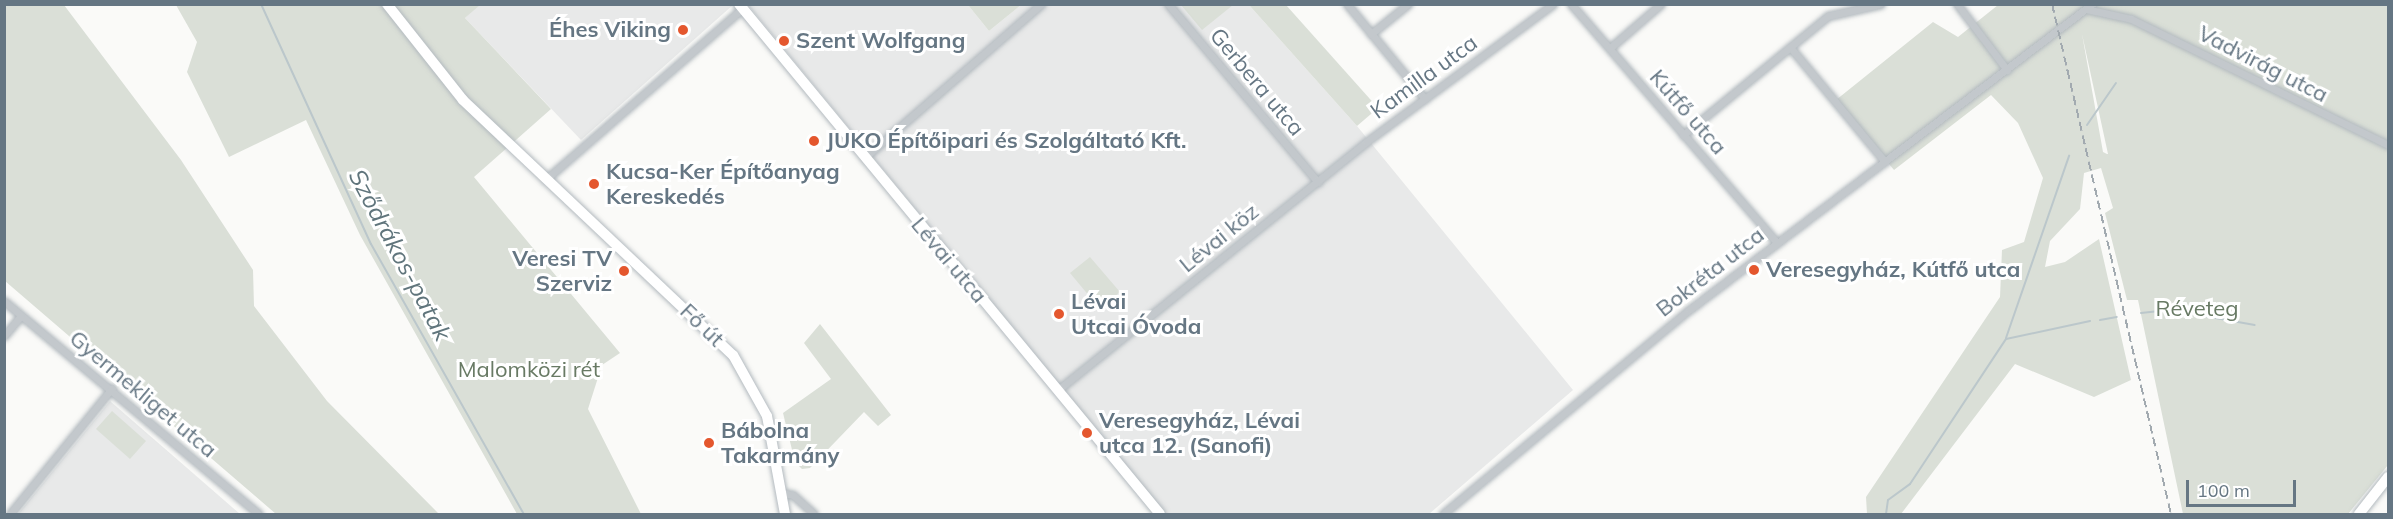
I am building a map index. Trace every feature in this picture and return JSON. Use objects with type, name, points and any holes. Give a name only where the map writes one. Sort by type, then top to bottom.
[{"type":"main road","name":"Fő út","points":[[387,4],[463,100],[544,180],[733,355],[764,408],[786,514]]},
{"type":"main road","name":"Lévai utca","points":[[741,6],[864,158],[1059,389],[1160,514]]},
{"type":"main road","points":[[2360,514],[2388,477]]},
{"type":"street","points":[[864,158],[1041,4]]},
{"type":"street","name":"Gerbera utca","points":[[1168,4],[1318,182]]},
{"type":"street","points":[[1347,4],[1425,99]]},
{"type":"street","points":[[1371,34],[1408,4]]},
{"type":"street","name":"Kamilla utca","points":[[1318,182],[1553,4]]},
{"type":"street","name":"Kútfő utca","points":[[1571,4],[1777,243]]},
{"type":"street","points":[[1610,48],[1661,4]]},
{"type":"street","points":[[1683,135],[1828,16],[1881,4]]},
{"type":"street","points":[[1957,4],[2007,70]]},
{"type":"street","points":[[544,180],[741,6]]},
{"type":"street","name":"Bokréta utca","points":[[1443,514],[1576,401],[1777,243],[2089,7]]},
{"type":"street","name":"Vadvirág utca","points":[[2089,7],[2131,19],[2388,145]]},
{"type":"street","points":[[1790,47],[1885,162]]},
{"type":"street","name":"Lévai köz","points":[[1059,389],[1318,182]]},
{"type":"street","name":"Gyermekliget utca","points":[[4,302],[112,388],[259,514]]},
{"type":"street","points":[[4,336],[21,316]]},
{"type":"street","points":[[10,514],[112,388]]},
{"type":"street","points":[[782,493],[793,495],[814,514]]},
{"type":"shaded area","points":[[480,4],[733,5],[581,140],[465,18]]},
{"type":"shaded area","points":[[748,5],[968,5],[989,31],[1021,5],[1249,5],[1357,126],[1573,390],[1429,514],[1166,514]]},
{"type":"shaded area","points":[[110,401],[240,514],[18,514]]},
{"type":"green space","points":[[5,4],[64,5],[181,160],[253,270],[254,306],[327,401],[439,514],[276,514],[5,281]]},
{"type":"green space","name":"Malomközi rét","points":[[176,5],[480,5],[465,18],[551,109],[474,177],[620,353],[602,365],[588,409],[641,514],[517,514],[360,235],[306,120],[229,157],[187,72],[197,42]]},
{"type":"green space","points":[[968,5],[1021,5],[989,31]]},
{"type":"green space","points":[[1181,5],[1233,5],[1202,30]]},
{"type":"green space","points":[[1249,5],[1286,5],[1378,108],[1357,126]]},
{"type":"green space","name":"Réveteg","points":[[1998,5],[2388,5],[2388,465],[2348,514],[2183,514],[2138,300],[2127,300],[2105,213],[2113,208],[2101,168],[2084,173],[2080,209],[2050,241],[2045,267],[2065,262],[2099,239],[2131,380],[2094,397],[2015,364],[1901,514],[1867,514],[1866,497],[2000,297],[2002,250],[2024,242],[2043,178],[2018,123],[1991,95],[1894,170],[1836,100],[1933,22],[1958,37]],"holes":[[[2082,34],[2108,154],[2103,152]]]},
{"type":"green space","points":[[1090,257],[1120,292],[1100,309],[1070,273]]},
{"type":"green space","points":[[820,324],[891,415],[878,426],[864,412],[810,468],[802,469],[795,462],[783,413],[831,379],[804,343]]},
{"type":"green space","points":[[112,411],[146,441],[130,459],[96,429]]},
{"type":"waterway","name":"Sződrákos-patak","points":[[261,4],[371,244],[524,514]]},
{"type":"waterway","points":[[2087,125],[2116,83]]},
{"type":"waterway","points":[[2006,338],[2069,156]]},
{"type":"waterway","points":[[2141,313],[2171,310],[2255,325]]},
{"type":"waterway","points":[[2100,320],[2117,317]]},
{"type":"waterway","points":[[1886,514],[1888,500],[1910,484],[2006,339],[2090,321]]},
{"type":"railway","points":[[2052,4],[2171,514]]},
{"type":"place","name":"Éhes Viking","points":[[683,30]]},
{"type":"place","name":"Szent Wolfgang","points":[[784,41]]},
{"type":"place","name":"JUKO Építőipari és Szolgáltató Kft.","points":[[814,141]]},
{"type":"place","name":"Kucsa-Ker Építőanyag Kereskedés","points":[[594,184]]},
{"type":"place","name":"Veresegyház, Kútfő utca","points":[[1754,270]]},
{"type":"place","name":"Veresi TV Szerviz","points":[[624,271]]},
{"type":"place","name":"Lévai Utcai Óvoda","points":[[1059,314]]},
{"type":"place","name":"Veresegyház, Lévai utca 12. (Sanofi)","points":[[1087,433]]},
{"type":"place","name":"Bábolna Takarmány","points":[[709,443]]}]
